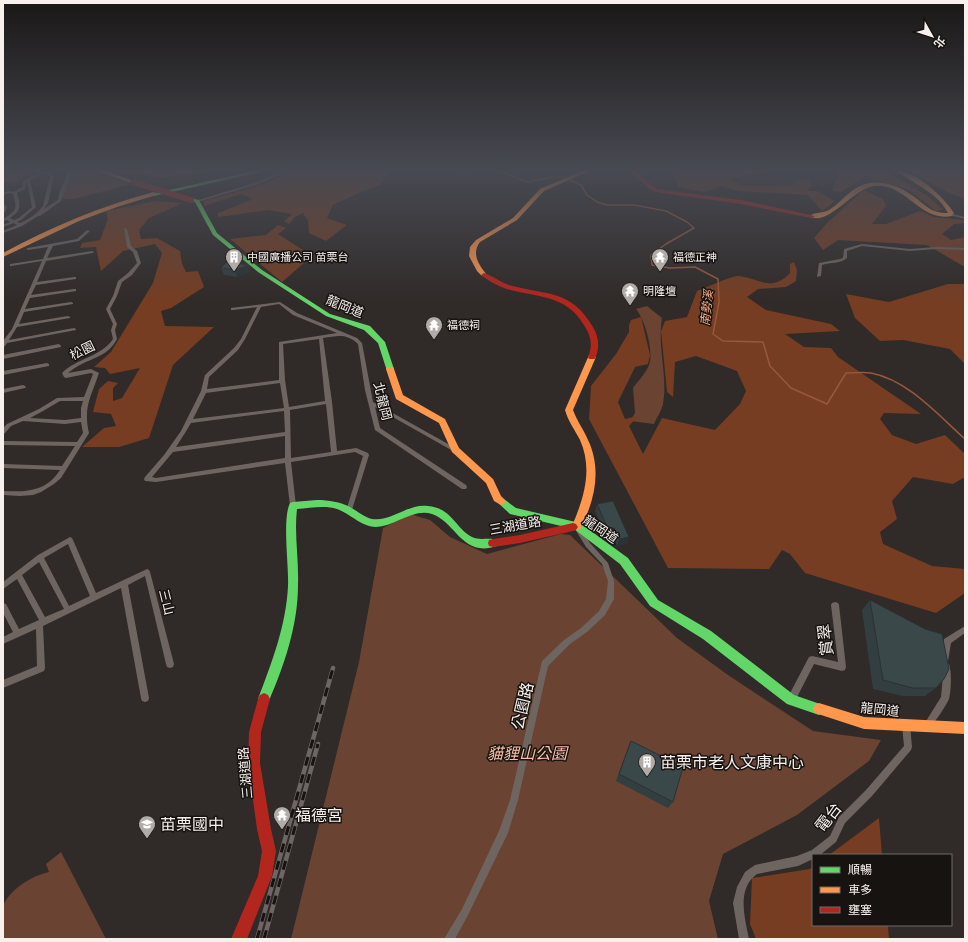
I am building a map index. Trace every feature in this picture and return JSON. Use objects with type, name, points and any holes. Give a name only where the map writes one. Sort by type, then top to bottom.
[{"type":"street","points":[[3,226],[14,222],[25,215]]},
{"type":"street","points":[[20,225],[35,215]]},
{"type":"street","points":[[3,232],[39,215]]},
{"type":"street","points":[[3,252],[86,215]]},
{"type":"street","points":[[3,255],[62,226],[90,215]]},
{"type":"street","name":"龍岡道","points":[[203,215],[215,234],[260,271],[328,315],[367,328],[381,342],[399,397],[442,421],[455,450],[490,481],[497,498],[513,511],[577,526],[624,561],[654,603],[707,635],[791,700],[864,723],[965,728]]},
{"type":"street","points":[[518,215],[474,245],[472,249],[472,257],[475,266],[488,278],[505,286],[568,303],[580,312],[594,334],[596,340],[595,349],[569,410],[571,419],[579,429],[587,445],[592,467],[590,492],[577,526]]},
{"type":"street","points":[[797,215],[824,215]]},
{"type":"street","points":[[954,215],[965,218]]},
{"type":"street","points":[[5,219],[20,225]]},
{"type":"street","name":"松園","points":[[3,493],[31,494],[53,481],[64,468],[86,432],[82,420],[85,399],[96,373],[91,371],[66,376],[65,373],[75,365],[102,354],[115,339],[113,330],[114,324],[108,309],[115,296],[120,281],[130,274],[139,263],[135,251],[129,247],[125,229]]},
{"type":"street","points":[[28,249],[78,240],[88,231]]},
{"type":"street","points":[[819,276],[820,264],[824,262],[840,262],[844,258],[845,250],[862,245],[910,250],[965,248]]},
{"type":"street","points":[[4,343],[15,326],[51,246]]},
{"type":"street","points":[[11,264],[92,252]]},
{"type":"street","points":[[34,284],[74,278]]},
{"type":"street","points":[[28,297],[74,290]]},
{"type":"street","points":[[22,311],[71,303]]},
{"type":"street","name":"北龍岡","points":[[233,309],[280,303],[295,314],[355,339],[360,344],[371,403],[378,429],[464,487]]},
{"type":"street","points":[[260,305],[236,348],[207,376],[204,392],[189,421],[170,450],[147,479],[156,480],[356,450],[366,455],[349,511]]},
{"type":"street","points":[[15,326],[68,317]]},
{"type":"street","points":[[4,343],[74,329]]},
{"type":"street","points":[[293,506],[288,460],[287,409],[282,381],[281,342],[343,334]]},
{"type":"street","points":[[321,338],[334,453]]},
{"type":"street","points":[[3,357],[59,346]]},
{"type":"street","points":[[3,373],[47,365]]},
{"type":"street","points":[[204,392],[282,381]]},
{"type":"street","points":[[3,391],[23,387]]},
{"type":"street","points":[[3,432],[9,425],[59,399],[85,399]]},
{"type":"street","points":[[189,421],[287,409],[329,402]]},
{"type":"street","points":[[371,403],[455,450]]},
{"type":"street","points":[[21,419],[65,422],[82,420]]},
{"type":"street","points":[[170,450],[287,434]]},
{"type":"street","points":[[3,443],[79,444]]},
{"type":"street","points":[[3,466],[64,468]]},
{"type":"street","name":"三湖道路","points":[[238,939],[265,876],[269,850],[264,829],[254,763],[255,732],[264,696],[284,645],[291,608],[293,586],[291,520],[293,506],[334,505],[349,511],[358,519],[375,523],[420,510],[430,509],[444,516],[470,542],[493,544],[577,526]]},
{"type":"street","name":"公園路","points":[[449,939],[465,912],[503,833],[514,800],[545,664],[567,642],[584,630],[602,614],[610,599],[611,581],[606,563],[588,545],[577,526]]},
{"type":"street","points":[[3,586],[40,558],[70,540],[94,596]]},
{"type":"street","points":[[40,558],[68,610]]},
{"type":"street","name":"三山","points":[[3,641],[94,596],[124,584],[148,572],[170,664]]},
{"type":"street","points":[[5,682],[41,668],[41,623],[18,575]]},
{"type":"street","points":[[124,584],[145,698]]},
{"type":"street","name":"賞翠","points":[[791,700],[812,660],[842,668],[835,605]]},
{"type":"street","points":[[3,606],[18,634]]},
{"type":"street","points":[[927,726],[945,698],[947,675],[944,655],[947,641],[965,629]]},
{"type":"street","name":"電台","points":[[815,854],[833,839],[842,820],[869,793],[908,746],[906,725]]},
{"type":"street","name":"電台","points":[[744,939],[738,902],[742,887],[748,875],[755,870],[798,861],[812,855]]},
{"type":"green space","points":[[647,306],[662,318],[661,340],[664,393],[661,411],[654,424],[630,421],[635,413],[633,388],[646,371],[650,359],[648,336],[643,320],[636,309]]},
{"type":"green space","name":"貓貍山公園","points":[[410,514],[430,520],[450,537],[487,554],[561,534],[570,535],[677,638],[728,675],[813,731],[881,740],[869,761],[797,815],[723,854],[709,901],[718,939],[291,939],[359,662],[383,528]]},
{"type":"green space","points":[[61,852],[106,939],[3,939],[2,911],[10,895],[22,884],[36,876],[49,872],[46,864]]},
{"type":"shaded area","points":[[107,215],[156,215],[149,218],[139,230],[141,239],[157,238],[180,251],[182,264],[186,272],[198,271],[204,287],[171,308],[161,311],[165,326],[214,327],[173,365],[149,438],[119,447],[82,447],[104,428],[116,426],[111,414],[93,412],[99,389],[108,381],[118,383],[113,388],[113,401],[122,398],[140,368],[110,374],[105,368],[94,367],[111,352],[153,283],[162,253],[155,244],[123,251],[101,271],[96,247],[80,248],[82,243],[100,240],[108,219]]},
{"type":"shaded area","points":[[218,215],[233,215],[218,217]]},
{"type":"shaded area","points":[[291,215],[299,215],[295,217],[289,224],[284,221]]},
{"type":"shaded area","points":[[304,215],[328,215],[327,218],[347,225],[326,241],[309,233],[308,221]]},
{"type":"shaded area","points":[[836,215],[879,215],[872,224],[886,224],[910,215],[929,215],[934,217],[965,220],[965,223],[954,224],[942,234],[951,240],[965,237],[965,267],[927,245],[838,240],[823,250],[814,238]]},
{"type":"shaded area","points":[[278,225],[286,228],[278,234],[312,256],[282,282],[230,239],[266,235]]},
{"type":"shaded area","points":[[794,262],[797,270],[796,281],[786,287],[758,289],[747,297],[766,310],[831,324],[840,331],[785,334],[804,347],[831,348],[838,357],[921,414],[884,413],[880,419],[892,435],[916,444],[945,435],[965,454],[965,477],[953,484],[913,477],[892,501],[897,519],[880,532],[883,544],[932,566],[965,569],[965,593],[936,613],[805,573],[790,554],[782,550],[769,569],[668,568],[589,419],[591,386],[616,354],[629,332],[631,320],[641,317],[650,355],[648,364],[635,367],[618,402],[625,419],[638,416],[629,426],[643,454],[662,418],[715,430],[740,404],[746,391],[737,371],[696,356],[675,362],[673,397],[667,392],[661,331],[665,321],[687,317],[697,291],[738,276],[765,283],[777,282],[790,273],[790,264]]},
{"type":"shaded area","points":[[948,284],[965,284],[965,364],[950,349],[903,340],[880,341],[855,318],[846,294],[889,302]]},
{"type":"shaded area","points":[[879,818],[882,854],[830,854]]},
{"type":"shaded area","points":[[812,868],[812,926],[888,926],[889,939],[756,939],[750,924],[752,878]]},
{"type":"building","points":[[228,261],[241,262],[240,264],[248,265],[235,270],[221,268]]},
{"type":"building","points":[[613,501],[629,537],[619,539],[614,528],[608,529],[597,504]]},
{"type":"building","points":[[870,600],[925,629],[942,634],[949,669],[944,679],[936,688],[913,688],[883,680]]},
{"type":"building","name":"苗栗市老人文康中心","points":[[631,741],[683,767],[673,802],[619,774]]},
{"type":"waterway","name":"南勢溪","points":[[674,215],[687,222],[694,228],[666,244],[651,255],[652,265],[670,268],[695,267],[718,279],[719,302],[713,334],[723,341],[763,342],[770,366],[791,388],[827,404],[846,373],[871,373],[885,377],[898,383],[922,400],[965,439]]},
{"type":"railway","points":[[257,939],[333,668]]},
{"type":"railway","points":[[264,939],[318,744]]},
{"type":"traffic: fast","points":[[205,215],[215,234],[260,271],[328,315],[367,328],[381,342],[390,369]]},
{"type":"traffic: fast","points":[[501,501],[513,511],[577,526],[624,561],[654,603],[707,635],[791,700],[819,709]]},
{"type":"traffic: fast","points":[[264,699],[284,645],[291,608],[293,586],[291,521],[293,506],[317,504],[335,505],[346,509],[362,520],[372,523],[384,522],[413,511],[428,509],[444,515],[465,537],[472,541],[493,543]]},
{"type":"traffic: slow","points":[[3,255],[39,236],[91,215]]},
{"type":"traffic: slow","points":[[484,275],[480,271],[472,256],[473,247],[478,241],[515,219],[519,215]]},
{"type":"traffic: slow","points":[[812,216],[822,215]]},
{"type":"traffic: slow","points":[[939,215],[950,215]]},
{"type":"traffic: slow","points":[[577,526],[589,494],[591,483],[591,462],[584,440],[569,410],[592,357]]},
{"type":"traffic: slow","points":[[390,369],[399,397],[442,421],[455,450],[490,481],[497,498],[501,501]]},
{"type":"traffic: slow","points":[[819,709],[864,723],[965,728]]},
{"type":"traffic: jam","points":[[807,215],[812,216]]},
{"type":"traffic: jam","points":[[484,275],[494,282],[553,297],[565,301],[575,308],[582,316],[594,337],[595,345],[592,357]]},
{"type":"traffic: jam","points":[[493,543],[520,539],[573,527]]},
{"type":"traffic: jam","points":[[239,939],[265,876],[269,851],[264,829],[254,763],[255,732],[264,699]]},
{"type":"place","name":"中國廣播公司 苗栗台","points":[[234,272]]},
{"type":"place","name":"福德正神","points":[[660,272]]},
{"type":"place","name":"明隆壇","points":[[630,306]]},
{"type":"place","name":"福德祠","points":[[434,340]]},
{"type":"place","name":"苗栗市老人文康中心","points":[[647,777]]},
{"type":"place","name":"福德宮","points":[[282,830]]},
{"type":"place","name":"苗栗國中","points":[[147,839]]}]
